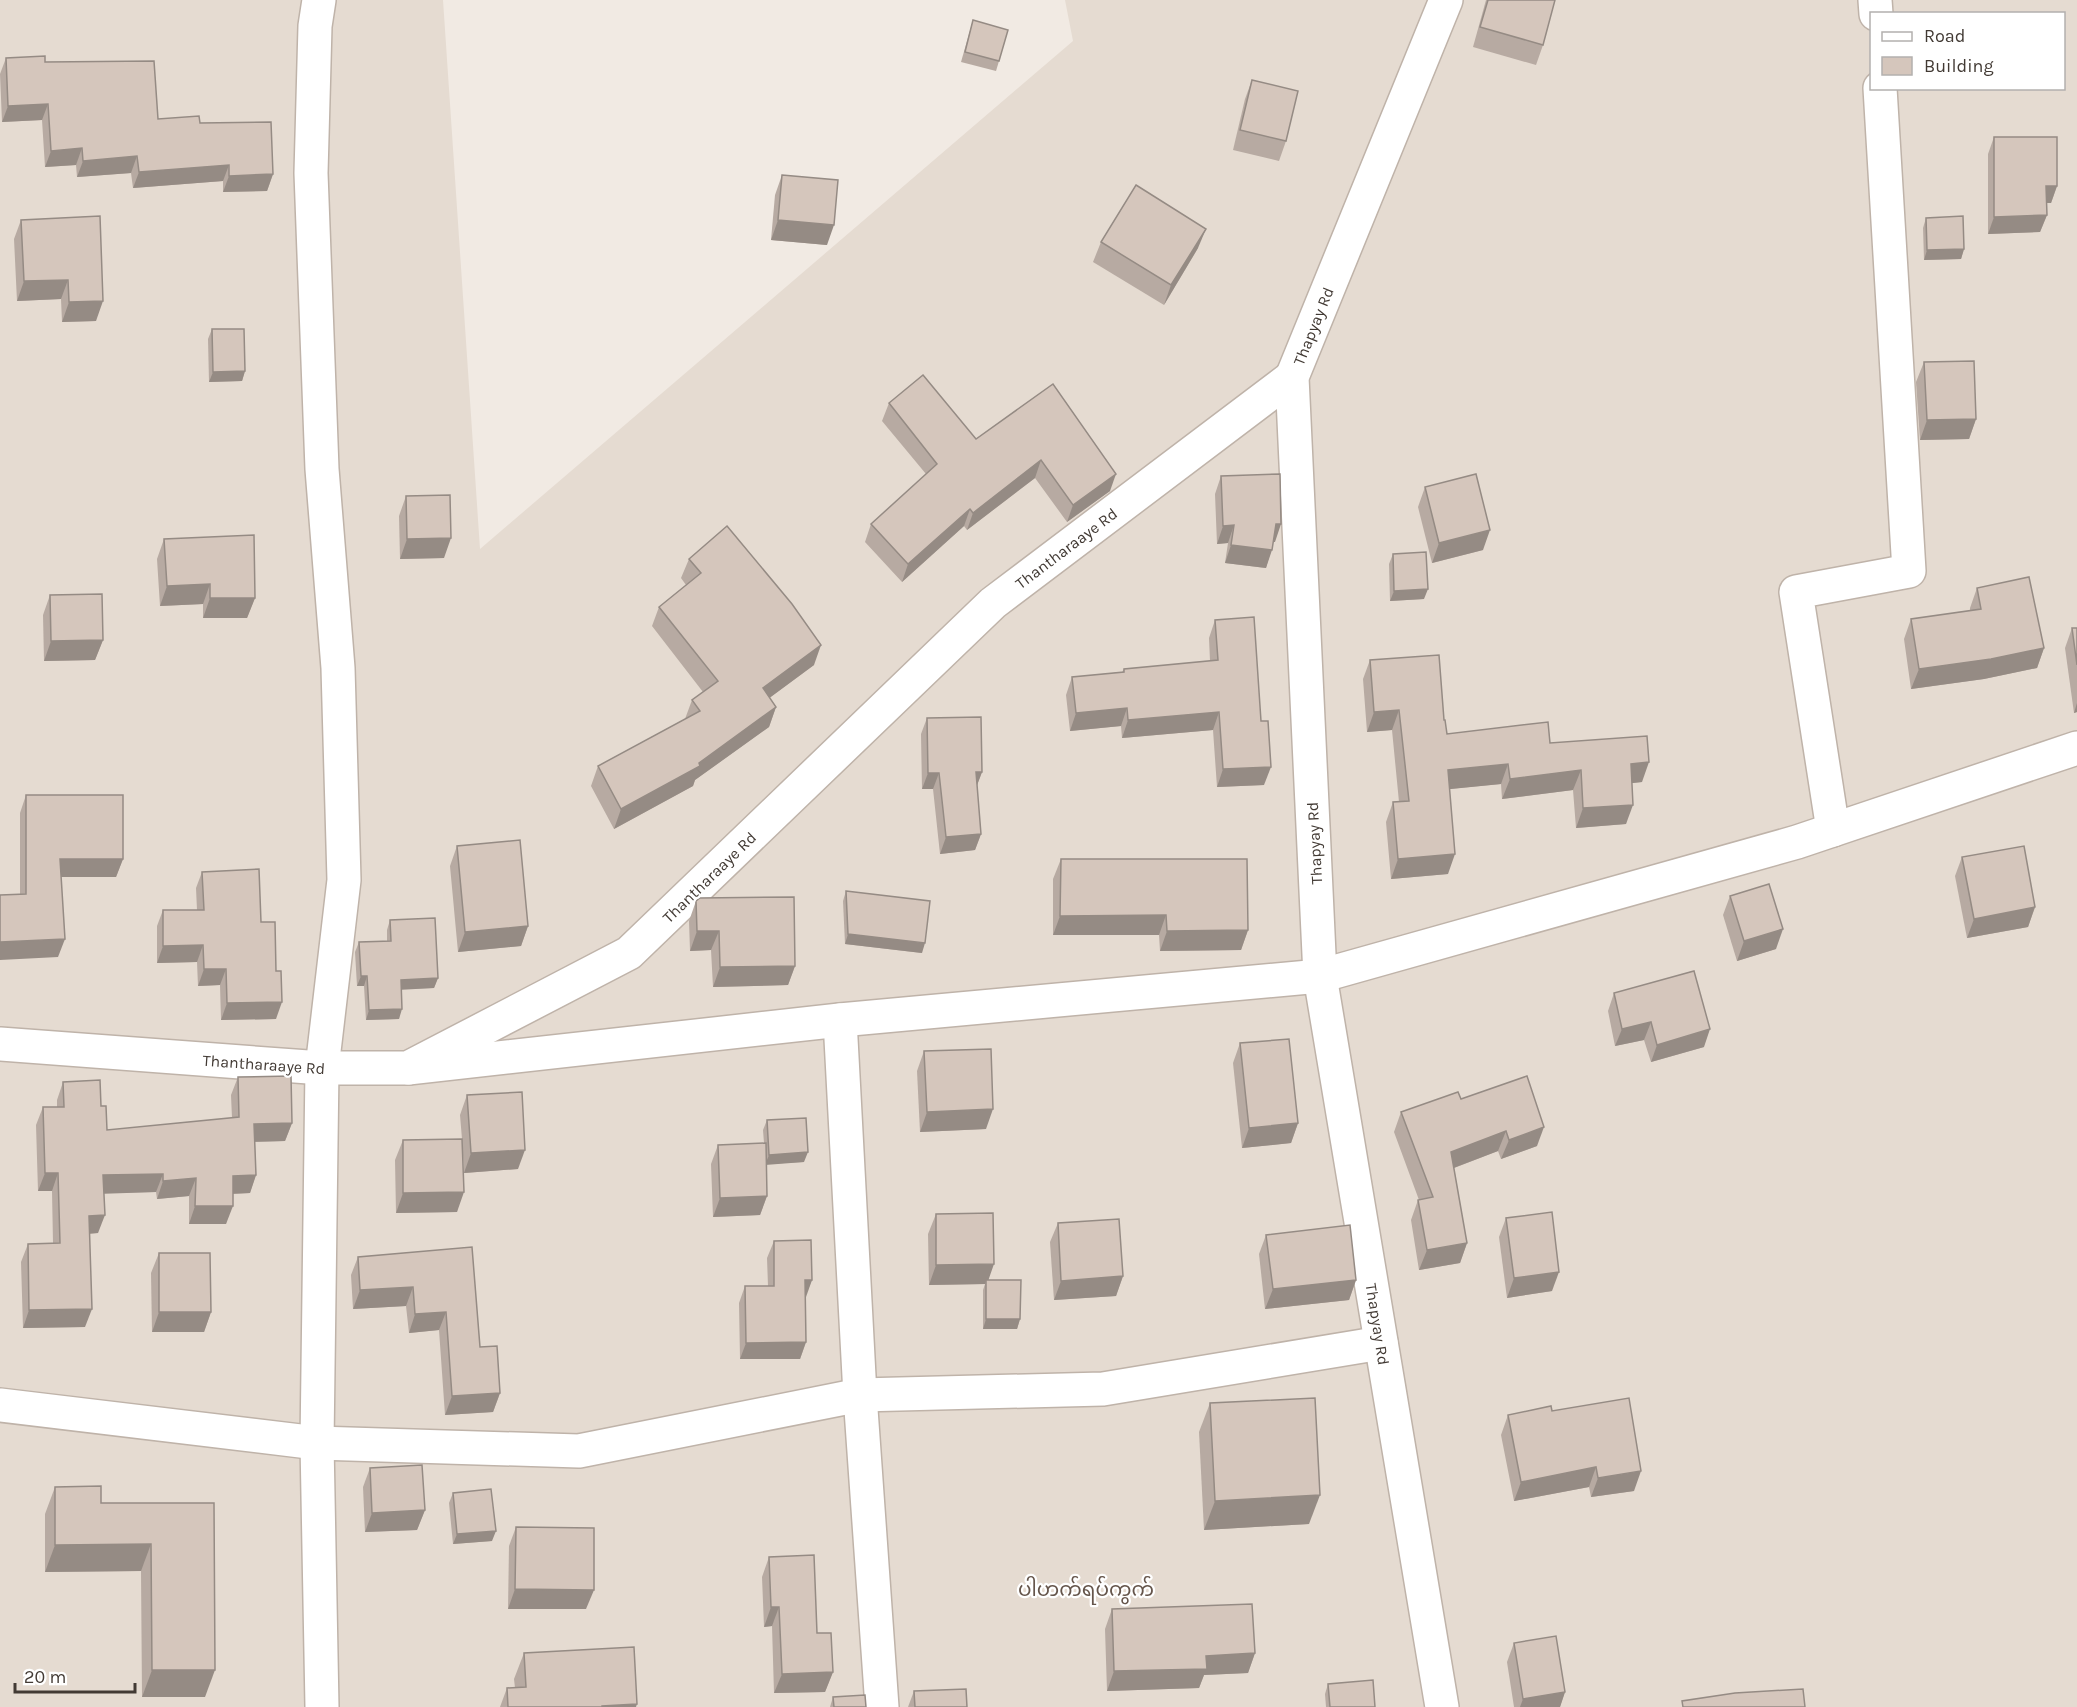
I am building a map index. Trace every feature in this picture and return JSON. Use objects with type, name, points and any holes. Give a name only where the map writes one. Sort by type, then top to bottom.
[{"type":"street","points":[[320,0],[315,26],[310,173],[322,469],[338,668],[344,880],[322,1068],[317,1443],[322,1692]]},
{"type":"street","name":"Thapyay Rd","points":[[1442,1707],[1320,976],[1292,377],[1446,0]]},
{"type":"street","points":[[1833,830],[1796,592],[1909,571],[1880,90]]},
{"type":"street","name":"Thantharaaye Rd","points":[[0,1044],[322,1068],[408,1068],[629,953],[993,603],[1292,377]]},
{"type":"street","points":[[408,1068],[840,1020],[1320,976],[1797,842],[2077,748]]},
{"type":"street","points":[[840,1020],[860,1395],[882,1707]]},
{"type":"street","points":[[0,1405],[317,1443],[579,1451],[860,1395],[1103,1389],[1382,1343]]},
{"type":"shaded area","points":[[0,0],[443,0],[480,549],[1073,41],[1065,0],[2077,0],[2077,1707],[0,1707]]},
{"type":"building","points":[[1488,0],[1555,0],[1543,45],[1480,27]]},
{"type":"building","points":[[973,20],[1008,30],[999,61],[965,52]]},
{"type":"building","points":[[45,56],[45,62],[154,61],[158,119],[199,116],[200,123],[271,122],[273,174],[229,176],[229,165],[139,172],[137,156],[83,161],[82,148],[51,151],[48,104],[8,106],[6,58]]},
{"type":"building","points":[[1252,80],[1298,91],[1286,141],[1240,130]]},
{"type":"building","points":[[1994,137],[2057,137],[2057,186],[2046,186],[2047,215],[1994,217]]},
{"type":"building","points":[[782,175],[838,180],[834,225],[778,220]]},
{"type":"building","points":[[1136,185],[1206,229],[1171,285],[1101,242]]},
{"type":"building","points":[[100,216],[103,301],[69,302],[68,280],[24,281],[21,220]]},
{"type":"building","points":[[1963,216],[1964,249],[1927,250],[1926,218]]},
{"type":"building","points":[[212,329],[244,329],[245,371],[213,372]]},
{"type":"building","points":[[1974,361],[1976,419],[1927,420],[1924,362]]},
{"type":"building","points":[[923,375],[976,439],[1053,384],[1116,474],[1073,505],[1041,460],[973,513],[970,509],[908,564],[871,524],[937,464],[889,403]]},
{"type":"building","points":[[1280,474],[1281,524],[1276,524],[1272,550],[1231,545],[1234,525],[1223,526],[1221,476]]},
{"type":"building","points":[[1476,474],[1490,530],[1439,543],[1425,487]]},
{"type":"building","points":[[450,495],[451,538],[407,539],[406,496]]},
{"type":"building","points":[[727,526],[792,604],[821,645],[763,688],[776,707],[699,763],[700,766],[621,809],[598,766],[700,711],[692,700],[718,681],[659,607],[701,573],[689,559]]},
{"type":"building","points":[[254,535],[255,598],[210,598],[210,584],[167,586],[164,539]]},
{"type":"building","points":[[1426,552],[1428,589],[1394,591],[1393,554]]},
{"type":"building","points":[[2029,577],[2044,648],[1991,659],[1919,669],[1911,619],[1981,609],[1977,588]]},
{"type":"building","points":[[102,594],[103,640],[51,641],[50,595]]},
{"type":"building","points":[[1254,617],[1261,721],[1268,721],[1271,767],[1223,769],[1219,712],[1128,720],[1127,708],[1076,713],[1072,677],[1124,672],[1124,669],[1218,660],[1215,620]]},
{"type":"building","points":[[2072,628],[2077,628],[2077,665]]},
{"type":"building","points":[[1439,655],[1447,734],[1548,722],[1550,743],[1647,736],[1649,762],[1631,764],[1633,805],[1583,808],[1581,770],[1510,779],[1508,764],[1448,770],[1455,854],[1398,859],[1393,802],[1409,801],[1399,710],[1374,712],[1370,660]]},
{"type":"building","points":[[981,717],[982,772],[976,772],[981,834],[946,837],[939,773],[928,773],[927,718]]},
{"type":"building","points":[[26,795],[123,795],[123,859],[60,859],[65,939],[0,942],[0,895],[26,894]]},
{"type":"building","points":[[520,840],[528,926],[465,932],[457,846]]},
{"type":"building","points":[[2024,846],[2035,907],[1974,919],[1962,857]]},
{"type":"building","points":[[1061,859],[1247,859],[1248,930],[1167,931],[1166,915],[1060,916]]},
{"type":"building","points":[[259,869],[261,922],[275,922],[276,971],[281,971],[282,1002],[227,1003],[226,969],[204,969],[203,945],[163,946],[163,910],[204,910],[202,872]]},
{"type":"building","points":[[1769,884],[1783,929],[1744,941],[1730,896]]},
{"type":"building","points":[[846,891],[930,901],[925,943],[848,934]]},
{"type":"building","points":[[794,897],[795,966],[720,967],[719,931],[697,931],[696,901],[700,898]]},
{"type":"building","points":[[435,918],[438,978],[401,980],[402,1009],[369,1010],[367,976],[361,976],[359,942],[391,941],[390,920]]},
{"type":"building","points":[[1694,971],[1710,1029],[1657,1045],[1651,1022],[1622,1029],[1614,993]]},
{"type":"building","points":[[1289,1039],[1298,1123],[1249,1128],[1240,1043]]},
{"type":"building","points":[[991,1049],[993,1109],[927,1112],[924,1051]]},
{"type":"building","points":[[291,1076],[292,1123],[254,1124],[256,1175],[233,1176],[233,1206],[195,1206],[196,1178],[163,1181],[163,1174],[103,1175],[105,1215],[89,1216],[92,1309],[29,1310],[28,1244],[60,1243],[58,1173],[45,1173],[43,1107],[64,1107],[63,1082],[100,1080],[101,1106],[106,1106],[107,1130],[239,1117],[238,1077]]},
{"type":"building","points":[[1527,1076],[1544,1127],[1509,1140],[1506,1131],[1451,1152],[1467,1243],[1427,1250],[1418,1200],[1433,1197],[1401,1112],[1458,1092],[1461,1099]]},
{"type":"building","points":[[522,1092],[525,1150],[471,1153],[467,1095]]},
{"type":"building","points":[[806,1118],[808,1152],[769,1155],[767,1120]]},
{"type":"building","points":[[462,1139],[464,1192],[403,1193],[403,1140]]},
{"type":"building","points":[[766,1143],[767,1196],[720,1198],[718,1145]]},
{"type":"building","points":[[1552,1212],[1559,1272],[1514,1278],[1506,1218]]},
{"type":"building","points":[[993,1213],[994,1264],[936,1265],[936,1214]]},
{"type":"building","points":[[1119,1219],[1123,1276],[1061,1281],[1058,1223]]},
{"type":"building","points":[[1350,1225],[1356,1280],[1273,1289],[1266,1235]]},
{"type":"building","points":[[811,1240],[812,1280],[805,1280],[806,1342],[746,1343],[745,1286],[774,1286],[774,1241]]},
{"type":"building","points":[[472,1247],[480,1347],[497,1346],[500,1393],[452,1396],[446,1312],[415,1314],[413,1287],[360,1290],[358,1257]]},
{"type":"building","points":[[159,1253],[210,1253],[211,1312],[159,1312]]},
{"type":"building","points":[[986,1280],[1021,1280],[1020,1319],[986,1319]]},
{"type":"building","points":[[1315,1398],[1320,1495],[1215,1501],[1210,1403]]},
{"type":"building","points":[[1629,1398],[1641,1471],[1598,1478],[1596,1467],[1521,1482],[1508,1415],[1551,1406],[1552,1411]]},
{"type":"building","points":[[422,1465],[425,1510],[372,1513],[370,1468]]},
{"type":"building","points":[[101,1486],[101,1503],[214,1503],[215,1670],[152,1670],[151,1544],[55,1545],[55,1487]]},
{"type":"building","points":[[491,1489],[496,1531],[457,1534],[453,1493]]},
{"type":"building","points":[[516,1527],[594,1528],[594,1590],[515,1589]]},
{"type":"building","points":[[814,1555],[817,1633],[831,1633],[833,1672],[782,1674],[779,1607],[771,1607],[769,1557]]},
{"type":"building","points":[[1252,1604],[1255,1653],[1206,1656],[1207,1669],[1114,1671],[1112,1609]]},
{"type":"building","points":[[1556,1636],[1565,1692],[1523,1699],[1514,1643]]},
{"type":"building","points":[[634,1647],[637,1704],[602,1707],[508,1707],[507,1688],[526,1687],[524,1653]]},
{"type":"building","points":[[1373,1680],[1375,1707],[1330,1707],[1328,1684]]},
{"type":"building","points":[[966,1689],[967,1707],[915,1707],[914,1691]]},
{"type":"building","points":[[1803,1689],[1805,1707],[1683,1707],[1682,1701],[1735,1693]]},
{"type":"building","points":[[865,1695],[866,1707],[834,1707],[833,1697]]},
{"type":"district","name":"ပါဟက်ရပ်ကွက်","points":[[1086,1589]]}]
